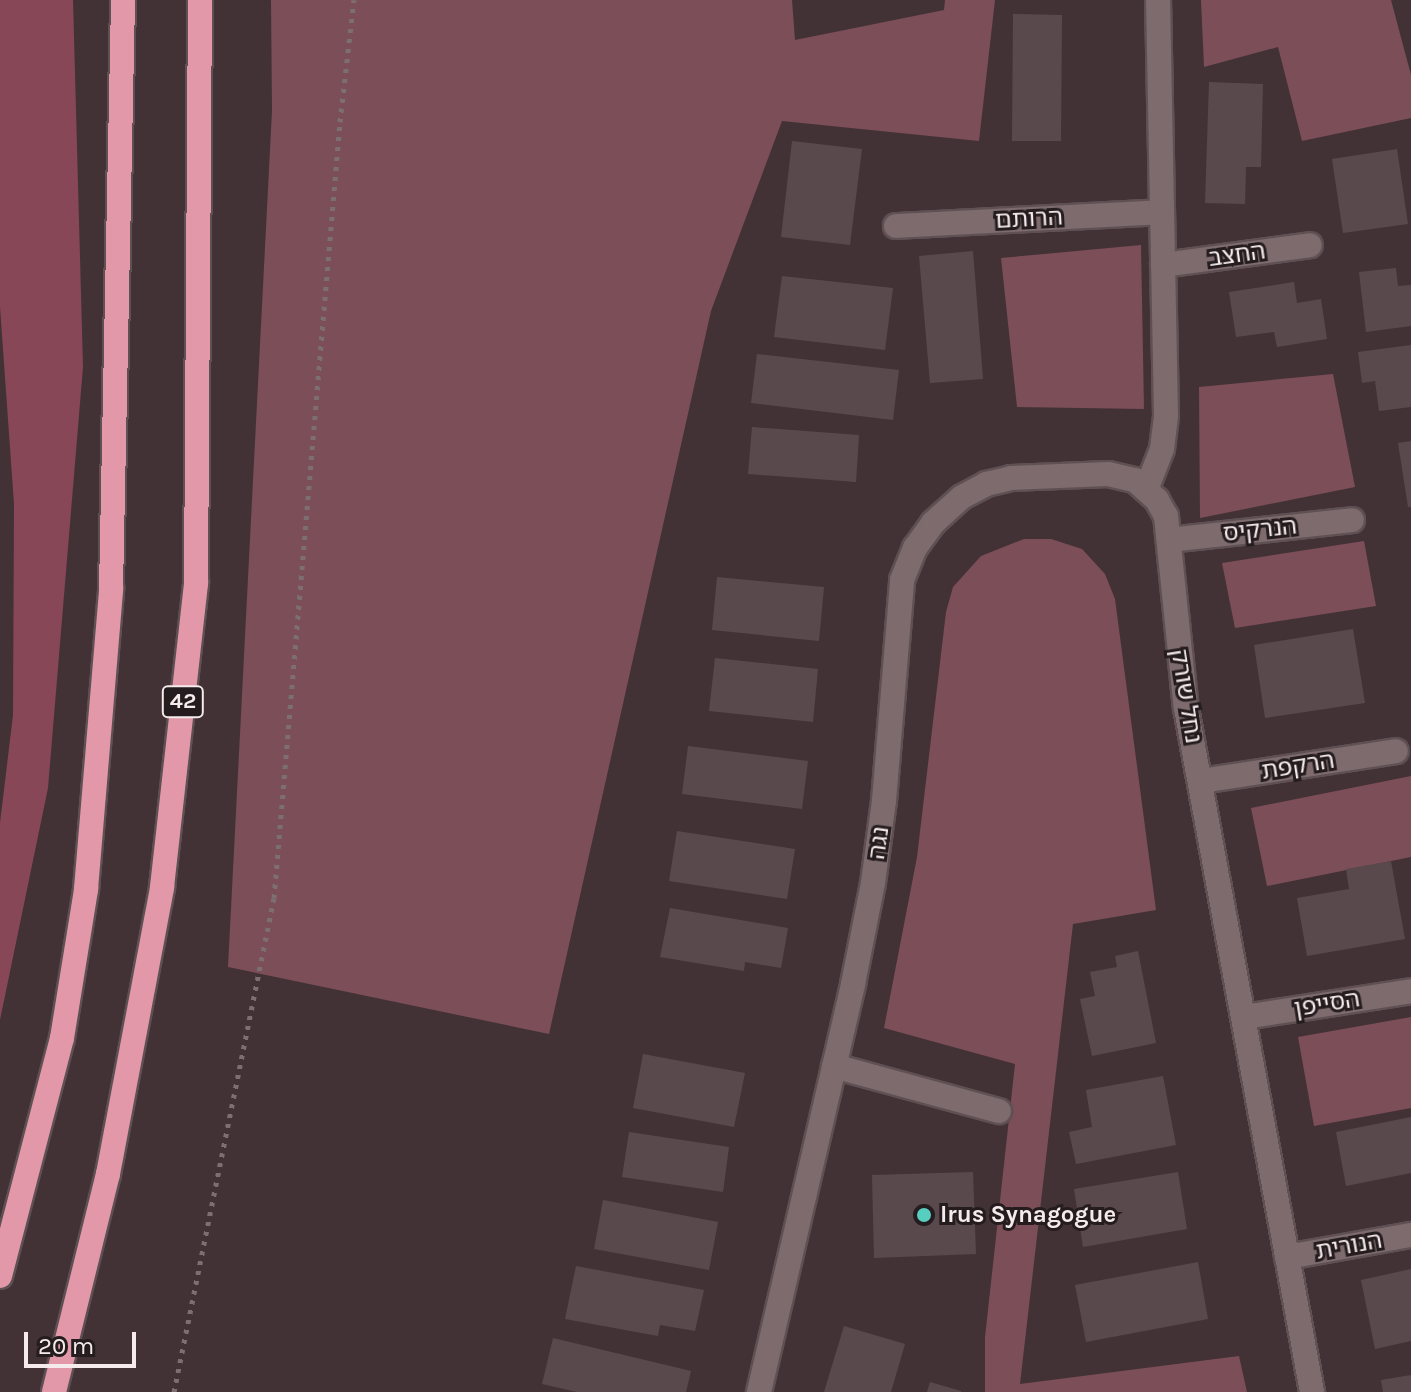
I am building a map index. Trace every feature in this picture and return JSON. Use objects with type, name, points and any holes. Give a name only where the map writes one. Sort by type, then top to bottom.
[{"type":"highway","points":[[0,1276],[62,1038],[86,889],[111,589],[123,0]]},
{"type":"highway","name":"42","points":[[54,1392],[108,1174],[162,887],[196,583],[200,0]]},
{"type":"street","points":[[1146,490],[1162,449],[1166,415],[1158,0]]},
{"type":"street","name":"הרותם","points":[[896,226],[1162,212]]},
{"type":"street","name":"החצב","points":[[1163,265],[1310,245]]},
{"type":"street","name":"נגה","points":[[759,1392],[873,883],[884,801],[902,580],[915,548],[933,523],[962,497],[986,484],[1011,478],[1108,474],[1135,480],[1146,490]]},
{"type":"street","name":"נחל שורק","points":[[1146,490],[1157,500],[1166,516],[1178,651],[1312,1392]]},
{"type":"street","name":"הנרקיס","points":[[1169,540],[1352,520]]},
{"type":"street","name":"הרקפת","points":[[1201,781],[1396,751]]},
{"type":"street","name":"הסייפן","points":[[1244,1017],[1411,991]]},
{"type":"street","points":[[834,1066],[999,1111]]},
{"type":"street","name":"הנורית","points":[[1287,1257],[1411,1235]]},
{"type":"path","points":[[174,1392],[274,898],[340,122],[354,0]]},
{"type":"shaded area","points":[[0,0],[73,0],[83,367],[48,788],[0,1020],[0,823],[13,715],[14,504],[0,307]]},
{"type":"shaded area","points":[[271,0],[792,0],[795,40],[944,10],[945,0],[995,0],[979,141],[782,121],[711,311],[549,1034],[228,967],[272,111]]},
{"type":"shaded area","points":[[1201,0],[1391,0],[1411,75],[1411,118],[1302,141],[1278,47],[1204,67]]},
{"type":"shaded area","points":[[1141,245],[1144,409],[1017,407],[1001,258]]},
{"type":"shaded area","points":[[1333,374],[1355,487],[1200,518],[1199,387]]},
{"type":"shaded area","points":[[1024,539],[1051,539],[1082,549],[1105,574],[1115,599],[1156,910],[1073,924],[1020,1384],[1239,1356],[1247,1392],[985,1392],[985,1337],[1015,1064],[884,1028],[917,857],[946,612],[953,587],[981,556]]},
{"type":"shaded area","points":[[1364,541],[1376,606],[1235,628],[1222,563]]},
{"type":"shaded area","points":[[1411,776],[1411,857],[1267,886],[1251,808]]},
{"type":"shaded area","points":[[1411,1017],[1411,1108],[1314,1126],[1298,1037]]},
{"type":"building","points":[[1013,14],[1062,15],[1061,141],[1012,141]]},
{"type":"building","points":[[1209,82],[1263,84],[1261,167],[1246,167],[1245,204],[1205,203]]},
{"type":"building","points":[[792,141],[862,149],[850,245],[781,237]]},
{"type":"building","points":[[1397,149],[1408,224],[1343,233],[1332,159]]},
{"type":"building","points":[[973,251],[983,379],[930,383],[919,256]]},
{"type":"building","points":[[1396,268],[1398,286],[1411,285],[1411,326],[1366,332],[1359,272]]},
{"type":"building","points":[[782,276],[893,288],[885,350],[774,337]]},
{"type":"building","points":[[1294,282],[1297,303],[1321,299],[1327,339],[1277,347],[1274,332],[1236,337],[1229,292]]},
{"type":"building","points":[[1411,345],[1411,407],[1379,411],[1375,381],[1362,383],[1358,352]]},
{"type":"building","points":[[757,354],[899,370],[893,420],[751,403]]},
{"type":"building","points":[[752,427],[859,435],[856,482],[748,474]]},
{"type":"building","points":[[1411,441],[1411,507],[1408,507],[1398,443]]},
{"type":"building","points":[[717,577],[824,587],[819,641],[712,630]]},
{"type":"building","points":[[1353,629],[1365,703],[1265,718],[1254,645]]},
{"type":"building","points":[[715,658],[818,669],[813,722],[709,711]]},
{"type":"building","points":[[688,746],[808,761],[802,809],[682,794]]},
{"type":"building","points":[[677,831],[795,849],[787,899],[669,881]]},
{"type":"building","points":[[1391,861],[1405,939],[1307,956],[1297,898],[1349,889],[1346,869]]},
{"type":"building","points":[[670,908],[788,928],[781,968],[745,962],[744,971],[660,957]]},
{"type":"building","points":[[1138,951],[1156,1043],[1092,1056],[1080,999],[1095,996],[1090,972],[1117,967],[1115,956]]},
{"type":"building","points":[[643,1054],[745,1073],[734,1127],[633,1108]]},
{"type":"building","points":[[1163,1076],[1176,1145],[1076,1164],[1069,1132],[1092,1127],[1086,1090]]},
{"type":"building","points":[[1411,1117],[1411,1173],[1346,1186],[1336,1132]]},
{"type":"building","points":[[629,1132],[729,1147],[723,1192],[622,1177]]},
{"type":"building","name":"Irus Synagogue","points":[[973,1172],[976,1254],[874,1258],[872,1175]]},
{"type":"building","points":[[1178,1172],[1187,1229],[1083,1247],[1074,1189]]},
{"type":"building","points":[[603,1200],[718,1222],[709,1270],[594,1249]]},
{"type":"building","points":[[1198,1262],[1208,1319],[1086,1342],[1075,1285]]},
{"type":"building","points":[[576,1266],[704,1290],[695,1331],[660,1325],[658,1336],[565,1319]]},
{"type":"building","points":[[1411,1269],[1411,1341],[1375,1349],[1361,1280]]},
{"type":"building","points":[[844,1326],[905,1344],[891,1392],[824,1392]]},
{"type":"building","points":[[553,1338],[691,1371],[686,1392],[577,1392],[542,1384]]},
{"type":"building","points":[[1411,1375],[1411,1392],[1383,1392],[1381,1380]]},
{"type":"building","points":[[930,1382],[961,1391],[961,1392],[927,1392]]},
{"type":"place","name":"Irus Synagogue","points":[[924,1215]]}]
